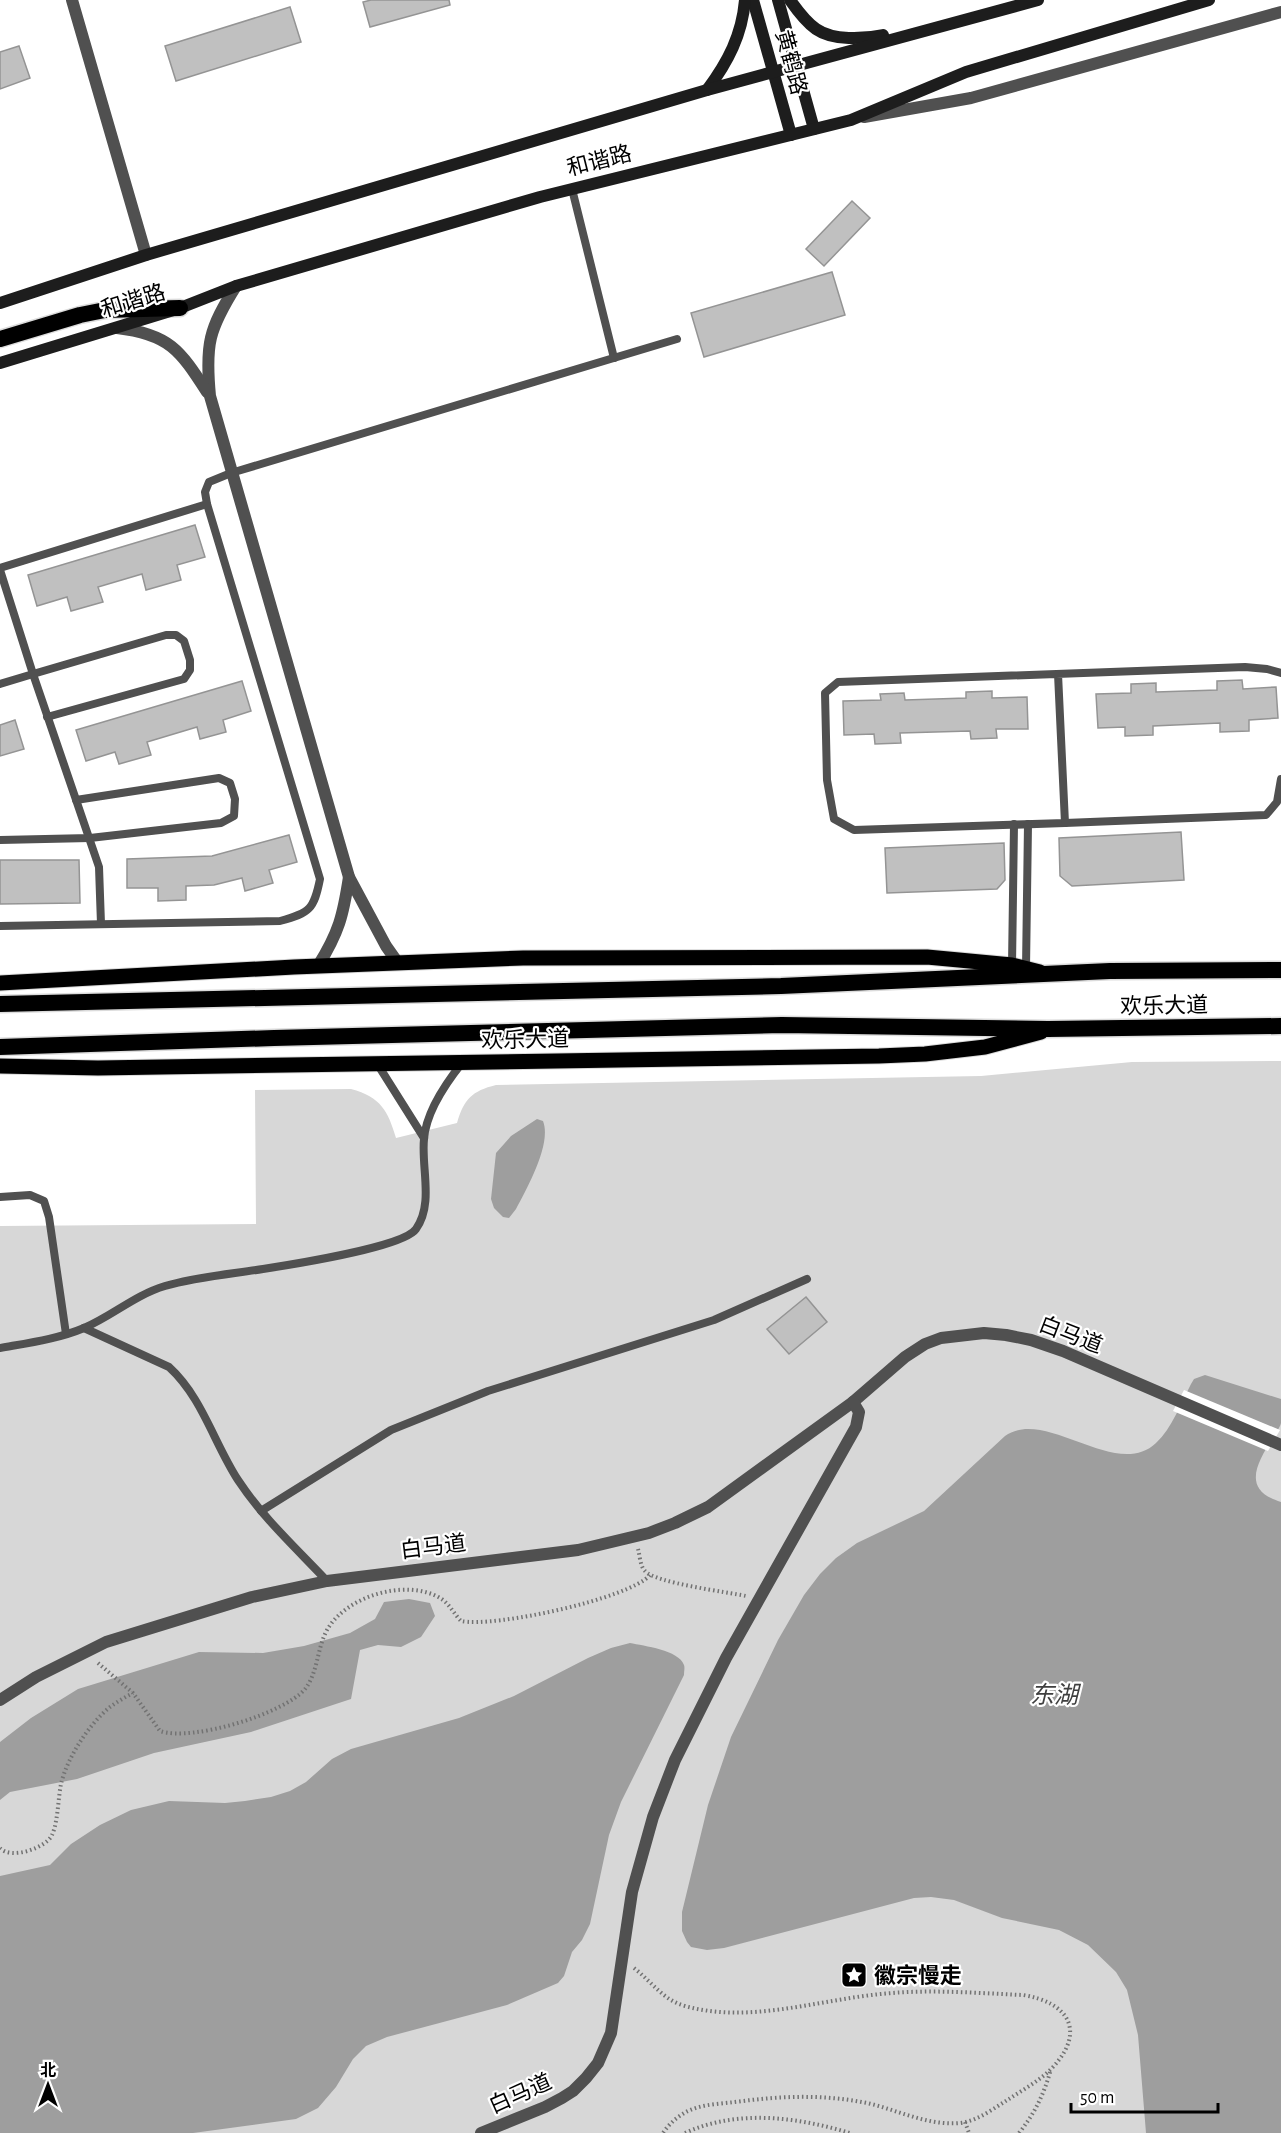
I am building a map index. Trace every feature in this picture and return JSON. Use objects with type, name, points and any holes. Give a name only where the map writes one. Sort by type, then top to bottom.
[{"type":"highway","points":[[0,339],[80,315],[114,309],[180,308]]},
{"type":"highway","name":"欢乐大道","points":[[0,1004],[781,986],[1110,971],[1281,970]]},
{"type":"highway","name":"欢乐大道","points":[[0,1047],[782,1025],[1048,1029],[1281,1026]]},
{"type":"main road","points":[[706,90],[725,64],[735,44],[743,17],[745,0]]},
{"type":"main road","name":"黄鹤路","points":[[753,0],[791,135]]},
{"type":"main road","name":"黄鹤路","points":[[778,0],[814,129]]},
{"type":"main road","points":[[790,0],[818,31],[843,37],[862,38],[895,33],[1009,4]]},
{"type":"main road","name":"和谐路","points":[[0,303],[146,255],[706,90],[1009,4],[1038,0]]},
{"type":"main road","name":"和谐路","points":[[0,363],[180,308],[236,286],[572,189],[851,120],[966,72],[1209,0]]},
{"type":"main road","name":"欢乐大道","points":[[0,983],[523,958],[927,957],[1019,966],[1049,974]]},
{"type":"main road","name":"欢乐大道","points":[[0,1066],[98,1068],[378,1065],[925,1054],[986,1047],[1048,1029]]},
{"type":"street","points":[[72,0],[146,255]]},
{"type":"street","points":[[851,120],[971,98],[1281,12]]},
{"type":"street","points":[[236,286],[218,315],[211,333],[207,363],[210,396],[350,877],[386,946],[398,963]]},
{"type":"street","points":[[116,327],[150,333],[166,342],[182,357],[210,396]]},
{"type":"street","points":[[318,966],[337,934],[344,912],[350,877]]},
{"type":"street","name":"白马道","points":[[0,1700],[36,1677],[106,1642],[252,1597],[327,1581],[578,1550],[635,1537],[675,1523],[708,1507],[853,1401],[905,1357],[925,1344],[941,1338],[984,1333],[1031,1340],[1063,1351],[1280,1444]]},
{"type":"street","name":"白马道","points":[[481,2133],[545,2108],[573,2091],[598,2063],[611,2033],[632,1892],[653,1817],[675,1760],[726,1658],[856,1427],[859,1412],[853,1401]]},
{"type":"lane","points":[[572,189],[614,358]]},
{"type":"lane","points":[[0,926],[280,921],[301,915],[315,902],[320,879],[207,504],[205,492],[209,482],[231,472],[677,339]]},
{"type":"lane","points":[[101,924],[99,867],[47,717],[0,569],[207,504]]},
{"type":"lane","points":[[0,684],[166,635],[176,635],[184,641],[190,660],[184,679],[47,717]]},
{"type":"lane","points":[[1281,673],[1245,667],[838,682],[825,693],[827,780],[834,819],[854,830],[1266,815],[1276,802],[1281,779]]},
{"type":"lane","points":[[1058,674],[1065,823]]},
{"type":"lane","points":[[0,840],[90,838],[220,823],[234,816],[236,799],[230,783],[219,778],[76,800]]},
{"type":"lane","points":[[1014,824],[1019,966]]},
{"type":"lane","points":[[1019,966],[1028,824]]},
{"type":"lane","points":[[0,1348],[84,1328],[139,1296],[166,1286],[324,1260],[405,1238],[417,1228],[423,1211],[424,1138],[446,1082],[462,1063]]},
{"type":"lane","points":[[378,1065],[424,1138]]},
{"type":"lane","points":[[0,1197],[30,1196],[44,1201],[49,1217],[66,1334]]},
{"type":"lane","points":[[261,1511],[392,1430],[488,1391],[714,1320],[807,1279]]},
{"type":"lane","points":[[84,1328],[169,1367],[175,1372],[188,1387],[237,1478],[261,1511],[327,1581]]},
{"type":"path","points":[[635,1537],[642,1566],[650,1575],[759,1598]]},
{"type":"path","points":[[102,1666],[133,1693],[158,1730],[168,1733],[210,1731],[261,1715],[303,1691],[312,1675],[326,1631],[335,1618],[349,1607],[379,1593],[398,1591],[432,1594],[445,1601],[461,1621],[491,1623],[608,1598],[639,1584],[650,1575]]},
{"type":"path","points":[[0,1848],[14,1854],[39,1847],[52,1836],[61,1782],[79,1744],[94,1723],[110,1707],[133,1693]]},
{"type":"path","points":[[622,1959],[658,1992],[675,2002],[696,2009],[754,2012],[860,1996],[925,1991],[1012,1994],[1036,1997],[1055,2004],[1066,2017],[1069,2028],[1066,2048],[1051,2069],[986,2114],[965,2122],[933,2122],[843,2099],[795,2096],[698,2108],[681,2115],[663,2133]]},
{"type":"path","points":[[1019,2133],[1042,2098],[1051,2069]]},
{"type":"path","points":[[685,2133],[728,2121],[772,2118],[807,2121],[849,2133]]},
{"type":"path","points":[[965,2122],[969,2133]]},
{"type":"shaded area","points":[[1281,1061],[1281,2133],[0,2133],[0,1226],[256,1224],[255,1090],[351,1089],[361,1092],[382,1106],[396,1138],[457,1123],[470,1097],[496,1085],[981,1076],[1132,1062]]},
{"type":"water","points":[[537,1119],[543,1121],[545,1131],[537,1166],[516,1209],[509,1218],[503,1217],[494,1208],[491,1199],[496,1153],[511,1136]]},
{"type":"water","name":"东湖","points":[[1205,1375],[1281,1399],[1281,1423],[1261,1458],[1256,1476],[1261,1491],[1281,1502],[1281,2133],[1146,2133],[1138,2035],[1127,1990],[1116,1972],[1088,1945],[1059,1930],[1002,1918],[954,1900],[931,1897],[914,1898],[724,1948],[707,1950],[691,1947],[682,1931],[682,1912],[708,1805],[731,1737],[778,1640],[804,1595],[820,1574],[836,1558],[857,1543],[924,1511],[1005,1436],[1022,1430],[1040,1430],[1101,1450],[1121,1454],[1140,1452],[1162,1437],[1194,1379]]},
{"type":"water","points":[[409,1599],[430,1603],[435,1616],[421,1637],[401,1647],[378,1645],[360,1650],[351,1699],[251,1732],[154,1753],[77,1779],[10,1792],[0,1800],[0,1742],[31,1718],[78,1689],[199,1652],[263,1653],[304,1646],[350,1633],[375,1619],[384,1602]]},
{"type":"water","points":[[630,1643],[660,1649],[675,1656],[684,1665],[684,1675],[621,1802],[609,1835],[590,1924],[582,1940],[572,1952],[564,1976],[558,1983],[507,2005],[387,2037],[366,2046],[353,2059],[336,2087],[318,2108],[296,2119],[193,2133],[0,2133],[0,1876],[50,1865],[71,1844],[100,1825],[131,1810],[169,1801],[225,1803],[245,1801],[290,1791],[306,1782],[332,1759],[351,1749],[459,1718],[514,1696],[588,1658]]},
{"type":"pier","points":[[1234,933],[1281,933],[1281,1061],[1235,1061]]},
{"type":"pier","points":[[1184,1390],[1280,1430],[1268,1451],[1173,1411]]},
{"type":"building","points":[[371,0],[449,0],[450,5],[370,27],[363,2]]},
{"type":"building","points":[[290,7],[301,42],[176,81],[165,46]]},
{"type":"building","points":[[19,46],[30,78],[0,89],[0,52]]},
{"type":"building","points":[[852,201],[870,218],[824,266],[806,249]]},
{"type":"building","points":[[832,272],[845,315],[704,357],[691,313]]},
{"type":"building","points":[[195,525],[205,557],[177,565],[181,580],[146,590],[142,574],[98,587],[103,602],[71,611],[67,597],[37,606],[28,575]]},
{"type":"building","points":[[1242,680],[1243,689],[1276,687],[1278,718],[1249,720],[1249,731],[1220,732],[1220,723],[1153,726],[1153,735],[1125,736],[1125,727],[1098,728],[1096,694],[1131,693],[1131,684],[1156,683],[1156,692],[1217,690],[1217,681]]},
{"type":"building","points":[[242,681],[251,711],[223,720],[226,732],[200,739],[197,727],[147,742],[151,755],[119,764],[115,752],[86,761],[76,730]]},
{"type":"building","points":[[992,691],[992,698],[1027,697],[1028,729],[996,729],[997,738],[971,739],[970,731],[900,733],[901,743],[875,744],[874,734],[844,735],[843,701],[881,700],[880,694],[904,693],[905,700],[966,698],[966,692]]},
{"type":"building","points":[[15,720],[24,749],[0,756],[0,725]]},
{"type":"building","points":[[1181,832],[1184,880],[1072,886],[1060,876],[1059,838]]},
{"type":"building","points":[[289,835],[297,862],[269,870],[273,883],[245,891],[242,878],[214,885],[186,886],[186,900],[158,901],[158,888],[127,888],[127,859],[212,856]]},
{"type":"building","points":[[1004,843],[1005,880],[997,889],[887,893],[885,848]]},
{"type":"building","points":[[0,860],[79,860],[80,903],[0,904]]},
{"type":"building","points":[[806,1297],[827,1322],[789,1354],[767,1329]]},
{"type":"place","name":"徽宗慢走","points":[[854,1975]]}]
